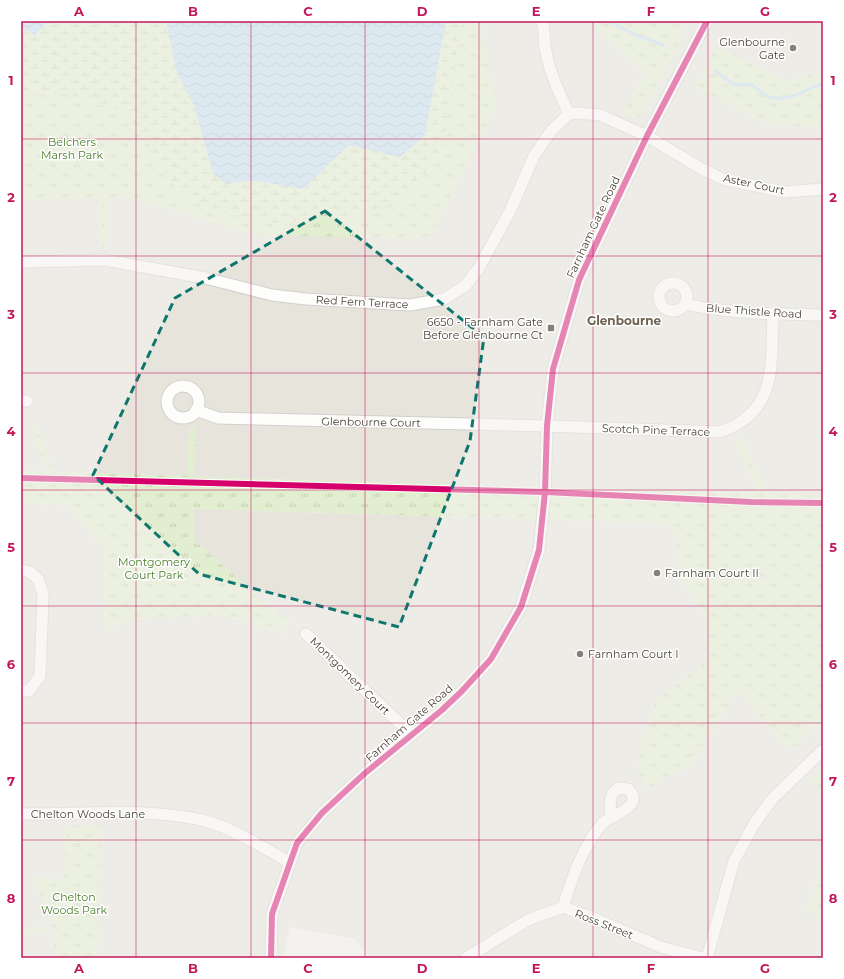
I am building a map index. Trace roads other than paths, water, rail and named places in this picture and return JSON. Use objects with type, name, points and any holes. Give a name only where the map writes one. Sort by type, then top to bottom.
[{"type":"street","name":"Farnham Gate Road","points":[[271,958],[272,914],[289,862],[297,843],[322,813],[442,710],[491,659],[521,607],[539,550],[545,492],[547,426],[553,369],[579,280],[647,136],[707,21]]},
{"type":"street","points":[[546,23],[545,51],[552,74],[569,114],[578,113],[600,115],[647,136]]},
{"type":"street","name":"Red Fern Terrace","points":[[21,262],[105,260],[198,276],[272,295],[306,299],[410,305],[444,299],[464,286],[480,268],[511,209],[534,156],[552,131],[569,114]]},
{"type":"street","name":"Aster Court","points":[[647,136],[702,169],[723,179],[784,192],[823,189]]},
{"type":"street","name":"Blue Thistle Road","points":[[684,304],[701,308],[773,314],[823,315]]},
{"type":"street","name":"Scotch Pine Terrace","points":[[547,426],[697,433],[719,432],[734,427],[747,419],[757,409],[764,395],[771,367],[773,314]]},
{"type":"street","name":"Glenbourne Court","points":[[196,410],[218,418],[547,426]]},
{"type":"street","points":[[21,570],[30,572],[38,579],[43,594],[40,676],[29,691],[21,691]]},
{"type":"street","name":"Montgomery Court","points":[[306,634],[412,735]]},
{"type":"street","points":[[707,958],[734,861],[754,824],[773,798],[823,750]]},
{"type":"street","name":"Chelton Woods Lane","points":[[21,814],[117,812],[158,814],[202,820],[247,839],[289,862]]},
{"type":"street","points":[[563,907],[575,870],[594,834],[611,816]]},
{"type":"street","name":"Ross Street","points":[[466,958],[528,920],[563,907],[661,947],[703,958]]},
{"type":"water","points":[[21,21],[49,21],[34,35],[21,25]]},
{"type":"water","points":[[166,21],[446,21],[425,135],[400,157],[349,145],[303,189],[253,180],[226,184],[213,173],[195,108],[177,73]]},
{"type":"waterway","points":[[609,21],[638,36],[664,45]]},
{"type":"waterway","points":[[716,71],[734,85],[751,84],[767,96],[776,98],[790,97],[823,84]]},
{"type":"place","name":"Glenbourne Gate","points":[[793,48]]},
{"type":"place","name":"6650 - Farnham Gate Before Glenbourne Ct","points":[[551,328]]},
{"type":"place","name":"Farnham Court II","points":[[657,573]]},
{"type":"place","name":"Farnham Court I","points":[[580,654]]},
{"type":"district","name":"Glenbourne","points":[[624,321]]},
{"type":"park label","name":"Belchers Marsh Park","points":[[72,148]]},
{"type":"park label","name":"Montgomery Court Park","points":[[154,568]]},
{"type":"park label","name":"Chelton Woods Park","points":[[74,903]]}]
